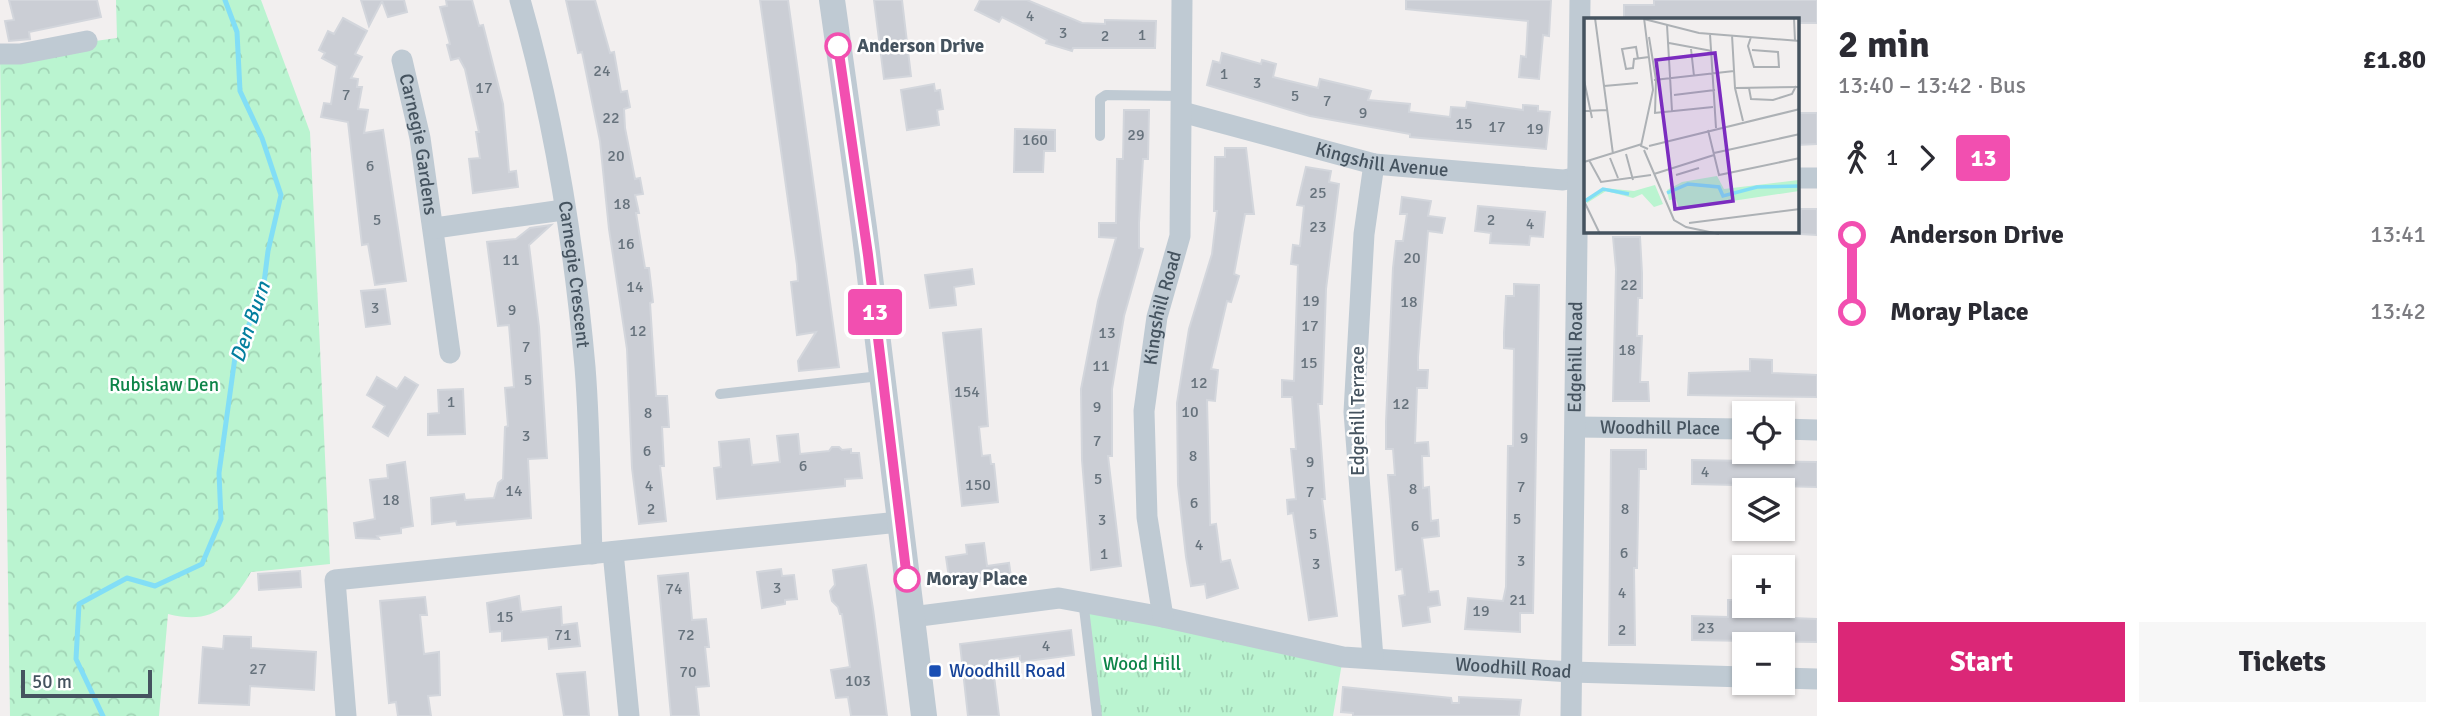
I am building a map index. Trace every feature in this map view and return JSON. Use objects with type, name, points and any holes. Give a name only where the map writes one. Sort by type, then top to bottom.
[{"type":"street","name":"Carnegie Crescent","points":[[520,0],[550,124],[564,210],[585,368],[603,553],[629,716]]},
{"type":"street","points":[[832,0],[883,376],[924,716]]},
{"type":"street","name":"Kingshill Road","points":[[1163,617],[1147,517],[1144,411],[1157,317],[1180,236],[1182,0]]},
{"type":"street","name":"Edgehill Road","points":[[1571,716],[1583,176],[1580,0]]},
{"type":"street","points":[[0,54],[20,54],[87,41]]},
{"type":"street","name":"Carnegie Gardens","points":[[402,60],[420,138],[435,228],[450,353]]},
{"type":"street","name":"Kingshill Avenue","points":[[1182,104],[1374,164],[1563,180],[1583,176]]},
{"type":"street","name":"Edgehill Terrace","points":[[1373,658],[1354,412],[1363,245],[1374,164]]},
{"type":"street","name":"Carnegie Gardens","points":[[435,228],[564,210]]},
{"type":"street","name":"Woodhill Place","points":[[1576,427],[1732,429]]},
{"type":"street","points":[[1795,429],[1817,430]]},
{"type":"street","points":[[346,716],[335,580],[899,522]]},
{"type":"street","name":"Woodhill Road","points":[[912,617],[1059,598],[1083,600],[1343,657],[1571,672],[1732,677]]},
{"type":"street","points":[[1795,678],[1817,679]]},
{"type":"lane","points":[[1100,136],[1100,99],[1106,95],[1182,104]]},
{"type":"lane","points":[[720,394],[883,376]]},
{"type":"lane","points":[[1083,600],[1097,716]]},
{"type":"green space","name":"Rubislaw Den","points":[[116,0],[261,0],[310,132],[330,564],[251,572],[235,595],[218,611],[196,617],[168,614],[159,716],[10,716],[0,54],[117,38]]},
{"type":"green space","name":"Wood Hill","points":[[1083,600],[1343,657],[1333,716],[1097,716]]},
{"type":"building","points":[[9,0],[97,0],[101,17],[29,32],[30,39],[9,41],[5,21],[14,20]]},
{"type":"building","points":[[361,0],[404,0],[407,12],[388,17],[382,1],[369,26]]},
{"type":"building","points":[[446,0],[472,0],[479,26],[483,25],[503,104],[509,172],[516,171],[518,187],[473,193],[469,159],[480,158],[476,132],[479,132],[465,69],[459,58],[451,60],[447,45],[450,44],[440,7],[447,6]]},
{"type":"building","points":[[566,0],[595,0],[610,53],[614,52],[621,92],[627,91],[630,107],[624,109],[625,128],[635,179],[640,178],[643,194],[635,195],[639,213],[636,213],[645,268],[649,268],[653,302],[650,303],[656,396],[667,396],[669,427],[662,427],[664,466],[660,466],[666,521],[639,524],[632,468],[627,349],[609,229],[600,141],[582,52],[578,53]]},
{"type":"building","points":[[760,0],[788,0],[839,367],[799,371],[798,361],[816,332],[797,335],[791,282],[798,281],[797,265]]},
{"type":"building","points":[[874,0],[902,0],[911,76],[884,79]]},
{"type":"building","points":[[980,0],[1027,0],[1082,23],[1105,24],[1105,20],[1156,21],[1155,48],[1073,48],[1072,51],[1046,43],[1047,40],[1002,17],[999,22],[975,10]]},
{"type":"building","points":[[1406,0],[1551,0],[1549,36],[1543,35],[1539,79],[1519,77],[1521,56],[1526,57],[1528,21],[1406,9]]},
{"type":"building","points":[[1654,0],[1817,0],[1817,23],[1800,23],[1800,18],[1624,18],[1624,5],[1654,5]]},
{"type":"building","points":[[343,18],[367,31],[355,54],[362,57],[351,78],[358,79],[357,87],[362,87],[358,109],[368,110],[364,133],[383,130],[406,281],[375,285],[368,244],[362,245],[348,122],[321,117],[324,103],[331,104],[337,66],[322,58],[325,53],[319,50],[328,31],[334,34]]},
{"type":"building","points":[[1222,53],[1261,64],[1262,60],[1276,64],[1273,77],[1318,88],[1320,79],[1371,91],[1368,100],[1410,104],[1409,112],[1450,117],[1451,107],[1466,108],[1467,102],[1523,110],[1523,105],[1538,106],[1538,111],[1550,112],[1546,149],[1410,137],[1410,134],[1310,116],[1207,85],[1213,61],[1220,63]]},
{"type":"building","points":[[934,84],[935,91],[940,90],[943,109],[937,110],[939,125],[907,130],[901,90]]},
{"type":"building","points":[[1124,110],[1149,110],[1148,159],[1143,159],[1139,223],[1139,248],[1143,249],[1124,316],[1112,389],[1112,456],[1108,456],[1121,566],[1091,570],[1082,460],[1081,389],[1098,301],[1116,238],[1099,237],[1099,223],[1116,223],[1117,159],[1123,159]]},
{"type":"building","points":[[1800,113],[1817,113],[1817,144],[1800,145]]},
{"type":"building","points":[[1015,129],[1055,130],[1055,151],[1044,151],[1043,172],[1014,172]]},
{"type":"building","points":[[1225,148],[1246,148],[1254,214],[1245,214],[1234,274],[1239,276],[1231,302],[1227,301],[1211,369],[1218,370],[1215,401],[1207,400],[1210,525],[1216,524],[1221,562],[1230,560],[1238,588],[1207,598],[1205,584],[1191,586],[1186,557],[1178,485],[1177,403],[1189,329],[1212,254],[1217,211],[1214,211],[1215,157],[1225,157]]},
{"type":"building","points":[[1306,167],[1331,171],[1329,182],[1339,184],[1326,289],[1322,404],[1318,404],[1325,499],[1322,499],[1337,616],[1309,620],[1293,513],[1288,514],[1287,500],[1296,499],[1291,449],[1296,449],[1292,397],[1282,397],[1282,380],[1294,381],[1298,265],[1291,264],[1293,245],[1300,246],[1304,206],[1297,205]]},
{"type":"building","points":[[1402,197],[1431,201],[1428,216],[1445,218],[1442,233],[1428,231],[1418,357],[1418,370],[1428,370],[1427,388],[1417,388],[1415,443],[1428,442],[1429,456],[1422,456],[1423,488],[1429,487],[1431,521],[1438,520],[1439,536],[1422,538],[1429,592],[1438,591],[1440,605],[1428,607],[1430,622],[1403,626],[1399,596],[1405,595],[1402,569],[1396,570],[1388,475],[1395,475],[1393,449],[1386,449],[1393,268],[1396,241],[1403,241],[1407,214],[1400,214]]},
{"type":"building","points":[[1478,206],[1545,212],[1543,237],[1530,236],[1529,245],[1490,243],[1491,233],[1475,231]]},
{"type":"building","points":[[1801,209],[1817,209],[1817,235],[1800,234]]},
{"type":"building","points":[[551,225],[529,245],[539,327],[547,458],[528,459],[531,518],[457,525],[456,521],[432,524],[431,498],[464,494],[465,500],[494,498],[498,483],[503,479],[505,427],[508,426],[505,388],[514,387],[509,325],[498,326],[487,242],[516,239],[530,228]]},
{"type":"building","points":[[1613,237],[1640,237],[1642,298],[1638,298],[1637,336],[1642,336],[1640,382],[1648,382],[1649,401],[1613,401],[1616,269]]},
{"type":"building","points":[[972,269],[974,284],[954,287],[956,305],[930,308],[925,275]]},
{"type":"building","points":[[1514,284],[1539,285],[1533,613],[1520,613],[1520,632],[1465,629],[1468,598],[1503,601],[1506,587],[1508,446],[1513,446],[1514,349],[1504,348],[1504,333],[1506,296],[1514,296]]},
{"type":"building","points":[[385,289],[390,324],[366,327],[361,291]]},
{"type":"building","points":[[981,329],[988,426],[979,427],[982,456],[990,455],[991,464],[994,464],[998,502],[962,506],[943,333]]},
{"type":"building","points":[[1750,359],[1772,360],[1772,373],[1817,375],[1817,397],[1688,395],[1689,373],[1750,371]]},
{"type":"building","points":[[377,377],[397,389],[405,377],[418,385],[388,436],[373,427],[385,406],[367,395]]},
{"type":"building","points":[[463,389],[465,434],[428,435],[428,414],[439,413],[438,390]]},
{"type":"building","points":[[798,434],[800,454],[829,451],[832,447],[851,449],[851,453],[859,453],[862,478],[845,479],[845,486],[717,499],[714,468],[721,467],[719,442],[749,439],[752,465],[780,462],[777,436]]},
{"type":"building","points":[[1611,450],[1646,450],[1646,469],[1639,469],[1637,568],[1634,568],[1635,645],[1609,645]]},
{"type":"building","points":[[1692,460],[1732,461],[1732,464],[1817,462],[1817,487],[1795,486],[1795,478],[1732,478],[1732,485],[1692,484]]},
{"type":"building","points":[[405,462],[413,526],[401,528],[401,533],[377,536],[379,539],[356,538],[354,523],[375,519],[370,480],[388,478],[387,465]]},
{"type":"building","points":[[984,543],[987,566],[1009,563],[1011,577],[950,585],[946,557],[967,554],[966,545]]},
{"type":"building","points":[[866,565],[887,716],[851,716],[848,697],[836,698],[831,670],[850,667],[842,614],[832,601],[830,591],[835,585],[833,570]]},
{"type":"building","points":[[781,569],[782,576],[794,575],[797,599],[762,608],[757,572]]},
{"type":"building","points":[[300,571],[301,587],[259,590],[258,574]]},
{"type":"building","points":[[688,573],[692,620],[706,619],[709,647],[705,647],[709,686],[696,687],[699,716],[671,716],[658,576]]},
{"type":"building","points":[[519,596],[521,612],[561,607],[562,625],[577,623],[580,646],[549,649],[548,637],[502,641],[502,631],[490,632],[487,603]]},
{"type":"building","points":[[425,597],[427,615],[420,615],[424,654],[439,652],[440,695],[428,696],[431,716],[398,716],[396,702],[389,703],[380,601]]},
{"type":"building","points":[[1728,600],[1732,600],[1732,618],[1817,619],[1817,642],[1795,642],[1795,632],[1732,632],[1732,641],[1692,640],[1692,616],[1728,617]]},
{"type":"building","points":[[1071,630],[1074,655],[1020,662],[1020,656],[992,660],[999,716],[968,716],[960,644]]},
{"type":"building","points":[[224,636],[251,637],[251,648],[316,652],[314,690],[250,686],[249,705],[199,703],[203,647],[223,649]]},
{"type":"building","points":[[585,672],[589,716],[564,716],[557,674]]},
{"type":"building","points":[[1343,687],[1451,698],[1452,703],[1459,703],[1459,697],[1521,700],[1519,716],[1353,716],[1353,713],[1341,712]]},
{"type":"waterway","name":"Den Burn","points":[[103,716],[76,659],[79,604],[127,578],[155,586],[202,564],[221,519],[219,473],[236,350],[262,299],[268,251],[281,195],[262,138],[240,91],[237,32],[225,0]]},
{"type":"bus line","name":"13","points":[[838,46],[868,255],[907,579]]},
{"type":"place","name":"Anderson Drive","points":[[838,46]]},
{"type":"place","name":"Moray Place","points":[[907,579]]},
{"type":"place","name":"Woodhill Road","points":[[935,671]]}]
